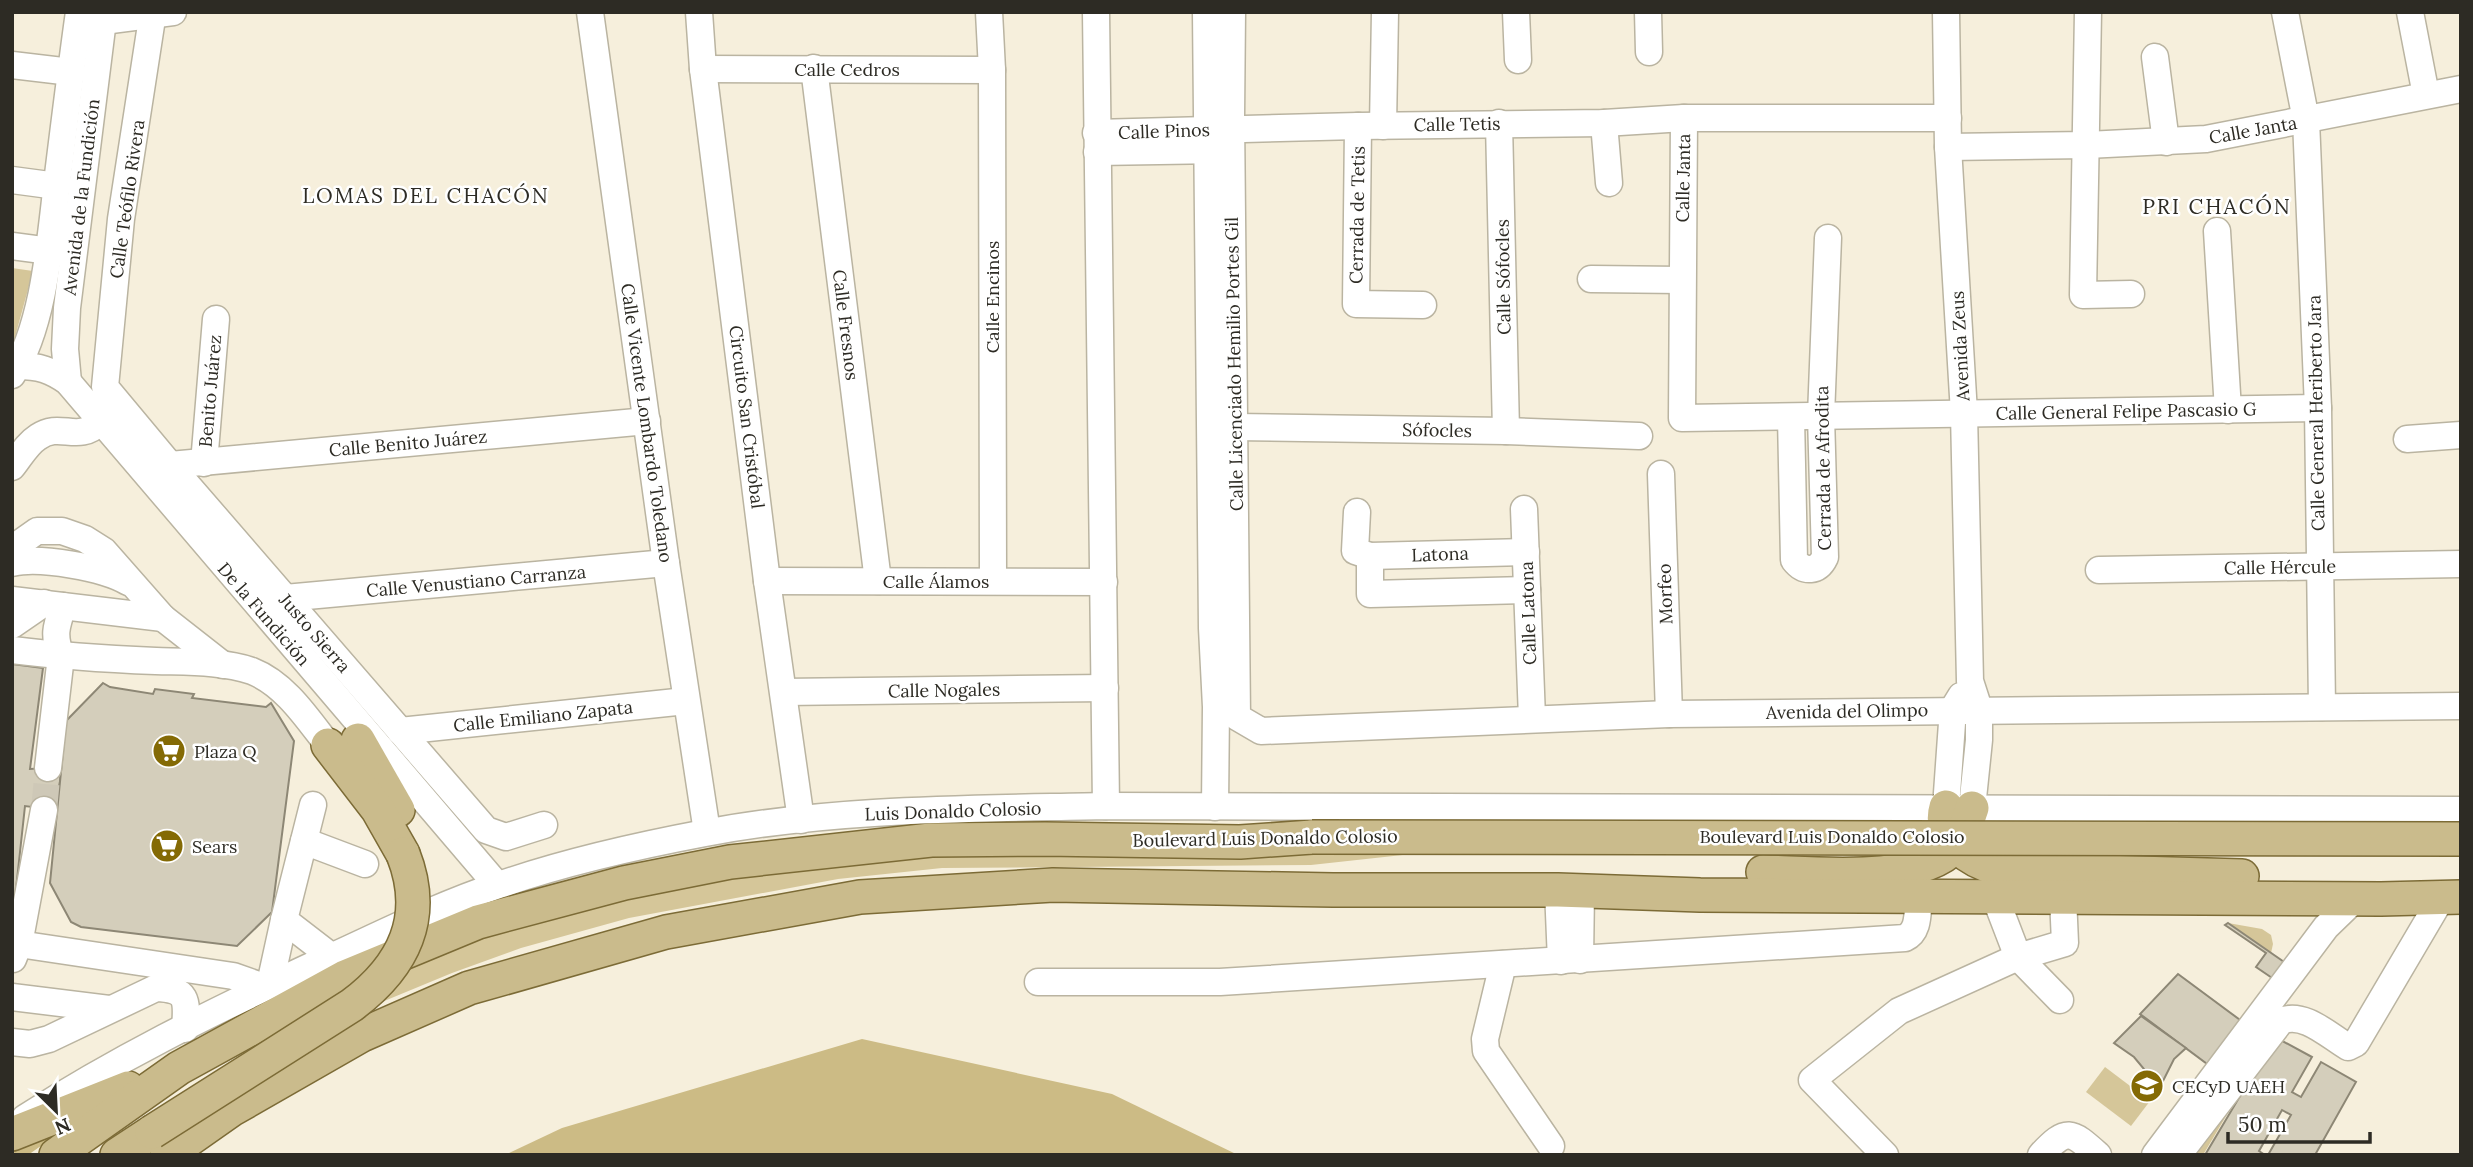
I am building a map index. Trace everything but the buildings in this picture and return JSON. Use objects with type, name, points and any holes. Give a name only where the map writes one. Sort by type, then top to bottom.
[{"type":"main road","points":[[159,1143],[370,991],[383,977],[407,938],[414,909],[413,887],[403,854],[401,818],[392,796],[343,742]]},
{"type":"main road","points":[[1959,807],[1944,824],[1956,844],[1970,858],[1989,866],[2062,884]]},
{"type":"main road","name":"Boulevard Luis Donaldo Colosio","points":[[56,1155],[179,1068],[345,977],[390,957],[478,922],[624,883],[730,862],[931,840],[1240,842],[1312,836],[2461,839]]},
{"type":"main road","points":[[1581,891],[1622,878],[1662,871],[1894,873],[1923,866],[1944,855],[1956,844]]},
{"type":"main road","points":[[117,1155],[159,1143],[232,1110],[362,1035],[469,988],[666,932],[860,897],[1053,885],[1995,897],[2062,884],[2301,877],[2342,884],[2368,899],[2451,897]]},
{"type":"main road","points":[[12,1133],[179,1068]]},
{"type":"street","name":"Calle Vicente Lombardo Toledano","points":[[590,12],[666,563],[707,832]]},
{"type":"street","name":"Circuito San Cristóbal","points":[[699,12],[703,69],[767,581],[801,820]]},
{"type":"street","name":"Calle Encinos","points":[[989,12],[992,70],[993,581]]},
{"type":"street","points":[[1096,12],[1106,806]]},
{"type":"street","points":[[1206,12],[1218,140],[1212,628],[1216,707],[1215,807]]},
{"type":"street","name":"Calle Licenciado Hemilio Portes Gil","points":[[1232,12],[1218,140],[1235,427],[1237,717]]},
{"type":"street","name":"Cerrada de Tetis","points":[[1385,12],[1371,126],[1356,304],[1423,305]]},
{"type":"street","points":[[1516,12],[1518,60]]},
{"type":"street","points":[[1648,12],[1649,52]]},
{"type":"street","name":"Avenida Zeus","points":[[1947,12],[1948,147],[1964,413],[1970,681],[1979,709],[1979,740],[1959,807]]},
{"type":"street","points":[[2088,12],[2083,295],[2130,294]]},
{"type":"street","name":"Calle General Heriberto Jara","points":[[2285,12],[2306,120],[2318,408],[2322,707]]},
{"type":"street","points":[[2410,12],[2426,94]]},
{"type":"street","points":[[95,15],[159,13]]},
{"type":"street","name":"Calle Teófilo Rivera","points":[[105,387],[121,219],[159,13]]},
{"type":"street","name":"Avenida de la Fundición","points":[[68,382],[57,186],[71,72],[95,15]]},
{"type":"street","name":"Avenida de la Fundición","points":[[15,371],[61,253],[95,15]]},
{"type":"street","points":[[2155,57],[2166,142]]},
{"type":"street","points":[[12,65],[71,72]]},
{"type":"street","name":"Calle Fresnos","points":[[814,68],[878,581]]},
{"type":"street","name":"Calle Cedros","points":[[703,69],[992,70]]},
{"type":"street","name":"Calle Janta","points":[[1948,147],[2087,145],[2206,139],[2461,89]]},
{"type":"street","name":"Calle Tetis","points":[[1218,140],[1371,126],[1604,123],[1684,118]]},
{"type":"street","name":"Calle Janta","points":[[1682,418],[1684,118],[1948,118]]},
{"type":"street","name":"Calle Sófocles","points":[[1499,123],[1506,431]]},
{"type":"street","points":[[1604,123],[1609,183]]},
{"type":"street","name":"Calle Pinos","points":[[1097,142],[1218,140]]},
{"type":"street","points":[[12,180],[57,186]]},
{"type":"street","points":[[2217,231],[2228,410]]},
{"type":"street","name":"Cerrada de Afrodita","points":[[1791,417],[1794,560],[1806,570],[1815,569],[1822,564],[1825,557],[1821,416],[1828,238]]},
{"type":"street","points":[[12,246],[61,253]]},
{"type":"street","points":[[1591,279],[1682,280]]},
{"type":"street","name":"Benito Juárez","points":[[204,463],[216,319]]},
{"type":"street","name":"De la Fundición","points":[[15,371],[36,366],[53,372],[68,382],[497,885]]},
{"type":"street","name":"Justo Sierra","points":[[105,387],[170,466],[486,830],[506,837],[544,825]]},
{"type":"street","name":"Calle General Felipe Pascasio G","points":[[1682,418],[2318,408]]},
{"type":"street","name":"Calle Benito Juárez","points":[[170,466],[647,421]]},
{"type":"street","name":"Sófocles","points":[[1235,427],[1639,436]]},
{"type":"street","points":[[12,467],[38,436],[51,431],[83,433],[105,428],[118,469],[343,742]]},
{"type":"street","points":[[2407,439],[2461,435]]},
{"type":"street","name":"Morfeo","points":[[1661,474],[1670,714]]},
{"type":"street","name":"Calle Latona","points":[[1524,509],[1532,718]]},
{"type":"street","points":[[1357,512],[1370,594],[1527,590]]},
{"type":"street","points":[[12,554],[20,543],[37,531],[62,531],[85,539],[104,551],[163,618],[223,665]]},
{"type":"street","name":"Latona","points":[[1362,554],[1526,552]]},
{"type":"street","points":[[12,563],[32,561],[94,568],[118,576],[135,587]]},
{"type":"street","name":"Calle Venustiano Carranza","points":[[285,598],[666,563]]},
{"type":"street","name":"Calle Hércule","points":[[2099,570],[2461,564]]},
{"type":"street","name":"Calle Álamos","points":[[767,581],[1104,582]]},
{"type":"street","points":[[12,600],[163,618]]},
{"type":"street","points":[[12,625],[54,604]]},
{"type":"street","points":[[48,768],[61,656],[55,640],[54,604]]},
{"type":"street","points":[[12,650],[61,656],[223,665],[252,672],[277,686],[302,711],[343,742]]},
{"type":"street","points":[[1959,807],[1952,709],[1970,681]]},
{"type":"street","name":"Calle Nogales","points":[[784,692],[1105,688]]},
{"type":"street","name":"Calle Emiliano Zapata","points":[[400,731],[686,701]]},
{"type":"street","name":"Avenida del Olimpo","points":[[1237,717],[1261,731],[1670,714],[1952,709],[2461,706]]},
{"type":"street","points":[[44,810],[14,949],[233,976],[267,985],[313,805]]},
{"type":"street","name":"Luis Donaldo Colosio","points":[[12,1127],[107,1068],[267,985],[400,925],[497,885],[626,849],[707,832],[801,820],[908,811],[1106,806],[2461,810]]},
{"type":"street","points":[[1865,807],[1875,823],[1879,842],[1878,853],[1868,873]]},
{"type":"street","points":[[1885,1155],[1812,1080],[1899,1011],[2018,957],[2065,943],[2062,884],[2051,839],[2056,817],[2062,808]]},
{"type":"street","points":[[304,841],[365,864]]},
{"type":"street","points":[[1571,961],[1581,891]]},
{"type":"street","points":[[1038,982],[1220,982],[1905,937],[1911,935],[1916,927],[1919,897]]},
{"type":"street","points":[[1995,897],[2018,957],[2060,1000]]},
{"type":"street","points":[[2178,1155],[2281,1020],[2300,1018],[2348,1047],[2356,1043],[2451,897]]},
{"type":"street","points":[[2155,1155],[2326,927],[2368,899]]},
{"type":"street","points":[[284,920],[332,957]]},
{"type":"street","points":[[1503,964],[1485,1039],[1486,1051],[1551,1146]]},
{"type":"street","points":[[18,1047],[49,1039],[156,988],[179,992],[185,998],[185,1029]]},
{"type":"street","points":[[12,997],[109,1009]]},
{"type":"street","points":[[2041,1155],[2057,1138],[2067,1133],[2078,1136],[2098,1155]]},
{"type":"shaded area","points":[[12,268],[33,271],[12,348]]},
{"type":"shaded area","points":[[940,849],[1421,853],[1311,865],[942,868],[838,879],[629,918],[521,948],[377,1004],[409,964],[503,926],[624,893]]},
{"type":"shaded area","points":[[2228,923],[2262,929],[2271,935],[2271,953]]},
{"type":"shaded area","points":[[2273,1037],[2203,1155],[2186,1155]]},
{"type":"shaded area","points":[[862,1039],[1112,1094],[1238,1155],[505,1155],[562,1128]]},
{"type":"shaded area","points":[[2105,1067],[2150,1101],[2131,1126],[2086,1092]]},
{"type":"shaded area","points":[[92,1110],[28,1155],[12,1155],[12,1145]]},
{"type":"tunnel","points":[[44,810],[48,768]]},
{"type":"place","name":"Plaza Q","points":[[169,751]]},
{"type":"place","name":"Sears","points":[[167,846]]},
{"type":"place","name":"CECyD UAEH","points":[[2147,1086]]},
{"type":"district","name":"LOMAS DEL CHACÓN","points":[[426,195]]},
{"type":"district","name":"PRI CHACÓN","points":[[2217,206]]}]
